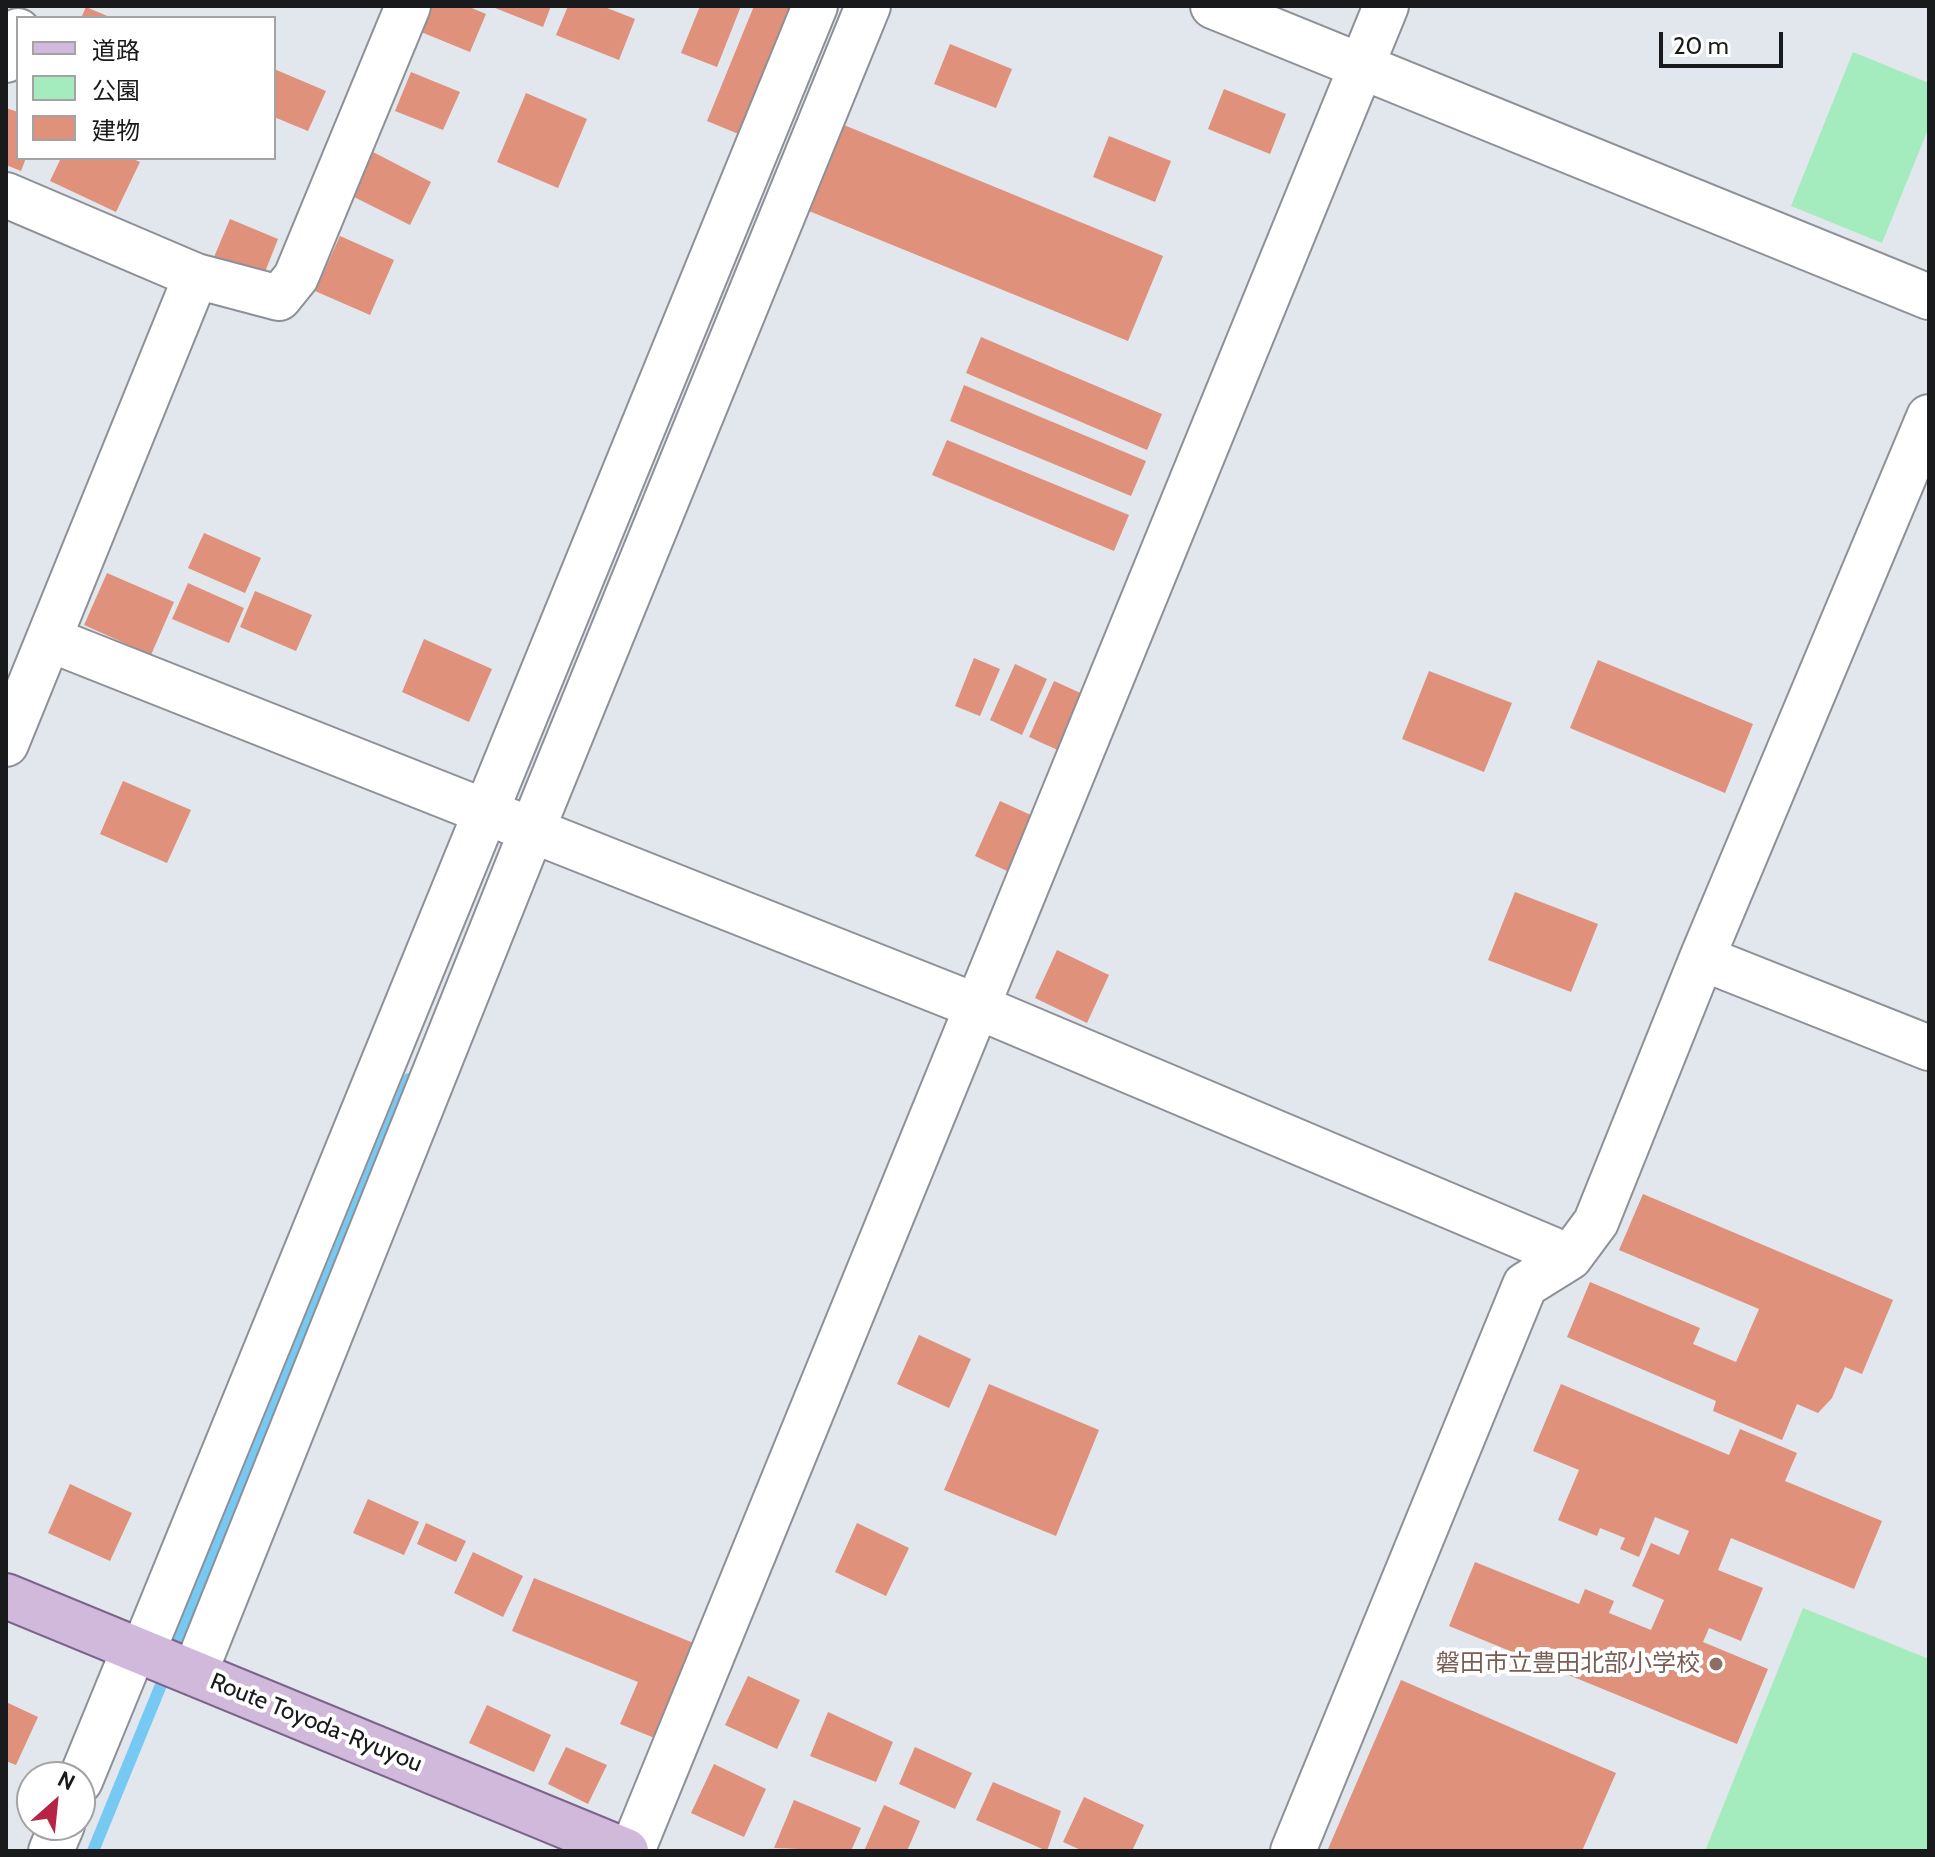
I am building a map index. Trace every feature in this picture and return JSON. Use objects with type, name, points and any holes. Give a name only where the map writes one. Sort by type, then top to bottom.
[{"type":"main road","name":"Route Toyoda-Ryuyou","points":[[6,1596],[629,1851]]},
{"type":"street","points":[[6,195],[196,276],[279,298],[296,277],[408,6]]},
{"type":"street","points":[[161,1658],[488,813],[815,6]]},
{"type":"street","points":[[93,1761],[161,1658],[532,830],[868,6]]},
{"type":"street","points":[[1213,6],[1929,297]]},
{"type":"street","points":[[629,1851],[1386,6]]},
{"type":"street","points":[[6,60],[16,36]]},
{"type":"street","points":[[6,744],[196,276]]},
{"type":"street","points":[[1293,1851],[1525,1285],[1570,1257],[1596,1222],[1702,958],[1929,417]]},
{"type":"street","points":[[49,639],[976,1006],[1570,1257]]},
{"type":"street","points":[[1702,958],[1929,1048]]},
{"type":"green space","points":[[1853,52],[1929,83],[1929,127],[1882,243],[1791,206]]},
{"type":"green space","points":[[1803,1608],[1929,1659],[1929,1851],[1705,1851]]},
{"type":"building","points":[[431,6],[467,6],[486,14],[470,52],[421,32]]},
{"type":"building","points":[[490,6],[551,6],[543,27]]},
{"type":"building","points":[[568,6],[602,6],[635,19],[619,60],[556,35]]},
{"type":"building","points":[[700,6],[741,6],[717,67],[681,53]]},
{"type":"building","points":[[754,6],[794,6],[741,135],[707,121]]},
{"type":"building","points":[[86,7],[107,16],[82,16]]},
{"type":"building","points":[[950,44],[1012,69],[996,108],[934,84]]},
{"type":"building","points":[[276,70],[326,91],[308,131],[276,118]]},
{"type":"building","points":[[411,72],[460,92],[443,130],[395,111]]},
{"type":"building","points":[[1224,89],[1286,114],[1270,154],[1208,129]]},
{"type":"building","points":[[526,93],[587,119],[558,188],[497,162]]},
{"type":"building","points":[[6,108],[16,111],[16,160],[25,160],[21,171],[6,165]]},
{"type":"building","points":[[839,123],[1163,256],[1128,341],[804,209]]},
{"type":"building","points":[[1109,136],[1171,161],[1155,202],[1093,177]]},
{"type":"building","points":[[373,152],[431,182],[410,225],[352,196]]},
{"type":"building","points":[[60,160],[140,162],[116,212],[50,181]]},
{"type":"building","points":[[230,219],[278,239],[263,277],[214,257]]},
{"type":"building","points":[[340,236],[394,260],[370,315],[315,291]]},
{"type":"building","points":[[981,337],[1162,414],[1147,450],[966,373]]},
{"type":"building","points":[[964,385],[1146,461],[1131,496],[950,421]]},
{"type":"building","points":[[947,440],[1129,515],[1114,551],[932,475]]},
{"type":"building","points":[[204,533],[261,558],[245,593],[188,568]]},
{"type":"building","points":[[107,573],[174,602],[151,655],[84,625]]},
{"type":"building","points":[[188,583],[244,608],[229,643],[172,619]]},
{"type":"building","points":[[255,591],[312,615],[296,651],[240,627]]},
{"type":"building","points":[[424,639],[492,669],[469,722],[402,692]]},
{"type":"building","points":[[974,658],[1000,669],[980,716],[955,706]]},
{"type":"building","points":[[1598,660],[1753,724],[1725,793],[1570,728]]},
{"type":"building","points":[[1015,664],[1047,679],[1022,735],[990,720]]},
{"type":"building","points":[[1429,671],[1512,703],[1484,772],[1402,739]]},
{"type":"building","points":[[1054,681],[1087,696],[1062,752],[1029,737]]},
{"type":"building","points":[[123,781],[191,810],[167,863],[100,834]]},
{"type":"building","points":[[1000,801],[1033,816],[1007,871],[975,856]]},
{"type":"building","points":[[1515,892],[1598,924],[1571,992],[1488,960]]},
{"type":"building","points":[[1057,950],[1109,975],[1087,1023],[1035,998]]},
{"type":"building","points":[[1643,1194],[1893,1300],[1862,1374],[1845,1367],[1832,1398],[1818,1413],[1797,1404],[1782,1440],[1713,1411],[1716,1401],[1567,1337],[1590,1282],[1700,1328],[1693,1344],[1736,1362],[1759,1309],[1619,1250]]},
{"type":"building","points":[[919,1335],[971,1359],[949,1408],[897,1384]]},
{"type":"building","points":[[989,1384],[1099,1430],[1056,1536],[944,1490]]},
{"type":"building","points":[[1561,1384],[1729,1455],[1740,1429],[1797,1453],[1785,1481],[1882,1521],[1854,1589],[1731,1538],[1718,1570],[1763,1588],[1741,1641],[1709,1628],[1703,1642],[1768,1669],[1737,1744],[1449,1626],[1475,1562],[1579,1604],[1585,1589],[1614,1601],[1609,1613],[1651,1630],[1664,1600],[1632,1586],[1651,1543],[1679,1555],[1689,1531],[1655,1517],[1639,1557],[1620,1549],[1625,1538],[1600,1528],[1597,1536],[1558,1520],[1579,1470],[1533,1451]]},
{"type":"building","points":[[70,1484],[132,1513],[110,1561],[48,1533]]},
{"type":"building","points":[[368,1499],[419,1522],[404,1555],[353,1533]]},
{"type":"building","points":[[426,1523],[466,1541],[456,1562],[417,1544]]},
{"type":"building","points":[[857,1523],[909,1548],[886,1596],[835,1572]]},
{"type":"building","points":[[473,1552],[523,1576],[503,1617],[454,1593]]},
{"type":"building","points":[[534,1578],[696,1644],[657,1739],[620,1724],[638,1682],[512,1631]]},
{"type":"building","points":[[748,1676],[800,1700],[777,1749],[725,1725]]},
{"type":"building","points":[[1401,1680],[1616,1773],[1582,1851],[1328,1849]]},
{"type":"building","points":[[6,1702],[38,1717],[16,1765],[6,1761]]},
{"type":"building","points":[[487,1705],[551,1735],[534,1772],[469,1743]]},
{"type":"building","points":[[828,1712],[893,1742],[876,1782],[810,1756]]},
{"type":"building","points":[[566,1747],[607,1765],[588,1804],[548,1784]]},
{"type":"building","points":[[915,1747],[972,1773],[955,1809],[899,1784]]},
{"type":"building","points":[[714,1764],[766,1789],[744,1837],[691,1813]]},
{"type":"building","points":[[993,1782],[1061,1811],[1047,1851],[976,1820]]},
{"type":"building","points":[[1084,1797],[1144,1825],[1132,1851],[1083,1851],[1063,1842]]},
{"type":"building","points":[[794,1800],[861,1828],[851,1851],[774,1848]]},
{"type":"building","points":[[884,1805],[920,1821],[907,1851],[864,1851]]},
{"type":"waterway","points":[[93,1851],[409,1079]]},
{"type":"place","name":"磐田市立豊田北部小学校","points":[[1716,1664]]}]
